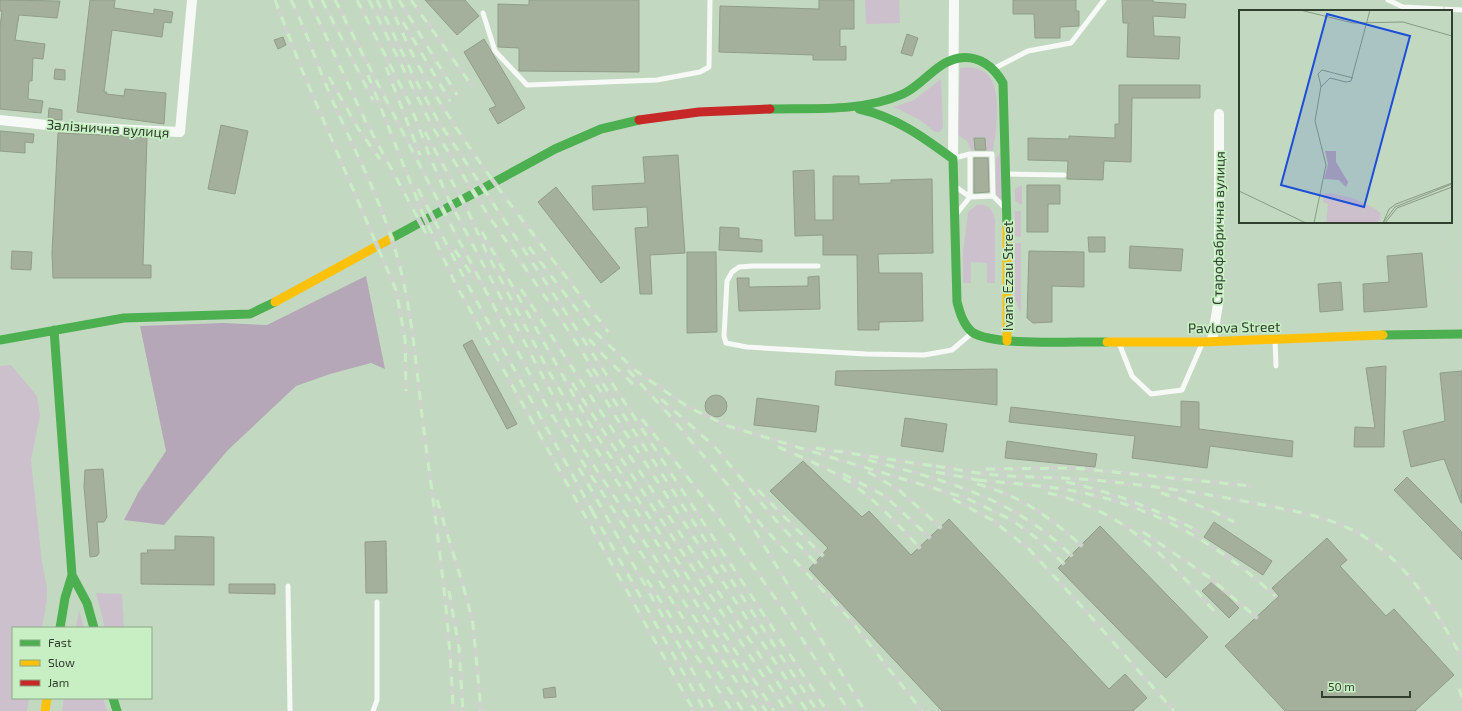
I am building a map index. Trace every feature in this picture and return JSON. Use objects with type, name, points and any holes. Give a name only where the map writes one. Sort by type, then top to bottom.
[{"type":"main road","points":[[0,340],[132,317],[250,314],[547,152],[608,127],[658,117],[684,114],[851,107],[885,101],[906,93],[923,82],[941,65],[953,59],[962,58],[982,60],[995,68]]},
{"type":"main road","name":"Ivana Ezau Street","points":[[972,333],[983,338],[1007,341],[1006,144],[1003,83],[995,68]]},
{"type":"main road","points":[[851,107],[873,111],[896,119],[953,159],[956,302],[959,314],[964,324],[972,333]]},
{"type":"main road","points":[[54,330],[72,575],[65,598],[60,627]]},
{"type":"main road","name":"Pavlova Street","points":[[1007,341],[1208,342],[1375,335],[1462,334]]},
{"type":"main road","points":[[72,575],[87,603],[94,627]]},
{"type":"main road","points":[[45,711],[47,699]]},
{"type":"main road","points":[[113,699],[117,711]]},
{"type":"street","name":"Залізнична вулиця","points":[[0,120],[65,127],[180,132],[192,0]]},
{"type":"street","points":[[953,159],[954,0]]},
{"type":"street","name":"Старофабрична вулиця","points":[[1208,342],[1219,298],[1219,114]]},
{"type":"lane","points":[[483,13],[495,51],[527,86],[657,80],[700,72],[709,67],[710,0]]},
{"type":"lane","points":[[995,68],[1028,51],[1072,43],[1104,0]]},
{"type":"lane","points":[[1388,0],[1403,6],[1462,10]]},
{"type":"lane","points":[[953,159],[970,154],[992,154],[1006,144]]},
{"type":"lane","points":[[955,215],[970,196],[970,154]]},
{"type":"lane","points":[[992,154],[993,196],[1007,210]]},
{"type":"lane","points":[[1006,174],[1064,175]]},
{"type":"lane","points":[[954,186],[970,196],[993,196]]},
{"type":"lane","points":[[818,266],[753,266],[739,267],[732,272],[727,281],[724,336],[726,343],[733,346],[755,348],[866,354],[924,355],[952,350],[972,333]]},
{"type":"lane","points":[[1275,340],[1276,366]]},
{"type":"lane","points":[[1118,342],[1132,376],[1150,394],[1182,390],[1208,342]]},
{"type":"lane","points":[[288,586],[290,711]]},
{"type":"lane","points":[[374,711],[377,700],[377,602]]},
{"type":"shaded area","points":[[865,0],[899,0],[900,23],[866,24]]},
{"type":"shaded area","points":[[960,68],[975,68],[985,72],[992,80],[996,91],[997,104],[996,130],[993,151],[987,151],[986,137],[974,137],[974,151],[972,151],[967,141],[958,135]]},
{"type":"shaded area","points":[[941,79],[943,127],[940,132],[935,132],[920,120],[894,107],[914,100]]},
{"type":"shaded area","points":[[1001,152],[1002,201],[996,194],[996,159]]},
{"type":"shaded area","points":[[1022,185],[1022,205],[1015,201],[1015,189]]},
{"type":"shaded area","points":[[977,205],[984,205],[989,208],[995,219],[995,283],[987,283],[987,263],[971,262],[971,283],[963,283],[963,254],[968,212]]},
{"type":"shaded area","points":[[1015,211],[1021,211],[1021,237],[1015,236]]},
{"type":"shaded area","points":[[1015,243],[1021,243],[1021,314],[1015,299]]},
{"type":"shaded area","points":[[366,276],[385,369],[371,363],[330,374],[296,386],[228,450],[164,525],[124,520],[138,493],[166,451],[140,326],[223,323],[267,325]]},
{"type":"shaded area","points":[[11,365],[37,396],[40,415],[31,460],[42,562],[47,588],[47,599],[42,627],[12,627],[12,699],[29,699],[27,711],[0,711],[0,366]]},
{"type":"shaded area","points":[[96,593],[122,594],[124,627],[105,627]]},
{"type":"shaded area","points":[[79,610],[84,627],[76,627]]},
{"type":"shaded area","points":[[64,699],[103,699],[107,711],[62,711]]},
{"type":"building","points":[[0,0],[60,1],[57,18],[19,15],[15,40],[45,44],[43,59],[33,58],[32,81],[29,81],[28,99],[43,101],[41,113],[0,109],[0,27],[2,11],[0,11]]},
{"type":"building","points":[[90,0],[115,0],[114,8],[154,14],[154,9],[173,12],[171,23],[164,22],[162,37],[112,30],[104,92],[107,92],[106,94],[124,96],[125,89],[166,93],[164,124],[77,112]]},
{"type":"building","points":[[425,0],[465,0],[479,16],[457,35]]},
{"type":"building","points":[[529,0],[639,0],[639,72],[519,71],[519,48],[498,47],[498,4],[529,5]]},
{"type":"building","points":[[819,0],[854,0],[854,29],[840,29],[840,47],[846,46],[846,60],[813,60],[813,55],[719,52],[720,6],[819,9]]},
{"type":"building","points":[[1013,0],[1076,0],[1076,11],[1079,11],[1079,26],[1060,27],[1060,38],[1035,38],[1034,14],[1013,14]]},
{"type":"building","points":[[1122,0],[1153,0],[1153,2],[1186,4],[1185,18],[1153,16],[1154,36],[1180,37],[1179,59],[1127,57],[1128,23],[1123,23]]},
{"type":"building","points":[[907,34],[918,38],[912,56],[901,53]]},
{"type":"building","points":[[283,37],[286,45],[278,49],[274,40]]},
{"type":"building","points":[[484,39],[525,108],[498,124],[489,109],[496,106],[464,52]]},
{"type":"building","points":[[55,69],[65,70],[65,80],[54,79]]},
{"type":"building","points":[[1119,85],[1200,85],[1200,98],[1132,98],[1131,162],[1104,161],[1103,180],[1067,179],[1068,161],[1028,160],[1028,138],[1069,139],[1069,136],[1115,138],[1115,124],[1119,124]]},
{"type":"building","points":[[49,108],[62,110],[62,120],[48,119]]},
{"type":"building","points":[[221,125],[248,131],[235,194],[208,189]]},
{"type":"building","points":[[0,131],[34,134],[33,143],[25,142],[25,153],[0,151]]},
{"type":"building","points":[[58,133],[147,137],[143,265],[151,265],[151,278],[53,278],[52,253]]},
{"type":"building","points":[[974,138],[985,138],[986,150],[975,150]]},
{"type":"building","points":[[678,155],[685,253],[650,255],[652,294],[640,294],[635,228],[648,227],[647,207],[593,210],[592,186],[645,183],[643,157]]},
{"type":"building","points":[[974,158],[988,158],[989,192],[974,193]]},
{"type":"building","points":[[814,170],[815,220],[833,220],[833,176],[859,176],[859,184],[891,183],[891,180],[932,179],[933,253],[878,254],[879,273],[922,273],[923,321],[879,322],[879,330],[858,330],[857,255],[823,255],[823,235],[795,236],[793,171]]},
{"type":"building","points":[[1027,185],[1060,185],[1060,204],[1048,204],[1048,232],[1027,232]]},
{"type":"building","points":[[556,187],[620,268],[601,283],[538,202]]},
{"type":"building","points":[[720,227],[739,228],[739,238],[762,240],[762,252],[719,250]]},
{"type":"building","points":[[1088,237],[1105,237],[1105,252],[1089,252]]},
{"type":"building","points":[[1130,246],[1183,249],[1181,271],[1129,268]]},
{"type":"building","points":[[12,251],[32,252],[31,270],[11,269]]},
{"type":"building","points":[[1029,251],[1084,252],[1084,287],[1052,286],[1052,322],[1033,323],[1027,318]]},
{"type":"building","points":[[687,252],[716,252],[717,332],[687,333]]},
{"type":"building","points":[[1422,253],[1427,307],[1364,312],[1363,284],[1389,282],[1387,256]]},
{"type":"building","points":[[819,276],[820,309],[739,311],[737,278],[749,278],[749,287],[808,286],[808,277]]},
{"type":"building","points":[[1341,282],[1343,310],[1320,312],[1318,284]]},
{"type":"building","points":[[472,340],[517,424],[507,429],[463,345]]},
{"type":"building","points":[[1386,366],[1384,447],[1354,447],[1355,427],[1375,428],[1366,368]]},
{"type":"building","points":[[997,369],[997,405],[835,385],[836,371]]},
{"type":"building","points":[[1462,371],[1461,503],[1444,459],[1411,467],[1403,431],[1445,421],[1440,373]]},
{"type":"building","points":[[716,395],[724,398],[727,406],[724,414],[716,417],[708,414],[705,406],[708,398]]},
{"type":"building","points":[[757,398],[819,406],[816,432],[754,425]]},
{"type":"building","points":[[1181,401],[1199,402],[1199,429],[1293,441],[1292,457],[1210,446],[1207,468],[1132,458],[1135,436],[1009,422],[1011,407],[1181,427]]},
{"type":"building","points":[[905,418],[947,424],[943,452],[901,446]]},
{"type":"building","points":[[1007,441],[1097,454],[1095,467],[1005,458]]},
{"type":"building","points":[[803,461],[862,517],[869,511],[911,555],[949,519],[1109,689],[1125,674],[1147,698],[1133,711],[942,711],[809,569],[828,548],[770,491]]},
{"type":"building","points":[[103,469],[107,517],[104,522],[97,522],[99,553],[97,556],[90,557],[84,486],[85,470]]},
{"type":"building","points":[[1407,477],[1462,532],[1462,560],[1394,490]]},
{"type":"building","points":[[1214,522],[1272,561],[1263,575],[1204,537]]},
{"type":"building","points":[[1100,526],[1208,637],[1166,678],[1058,568]]},
{"type":"building","points":[[175,536],[214,537],[214,585],[141,584],[141,553],[148,553],[147,550],[175,550]]},
{"type":"building","points":[[1327,538],[1347,560],[1340,566],[1386,616],[1394,609],[1454,675],[1415,711],[1285,711],[1225,646],[1279,596],[1272,588]]},
{"type":"building","points":[[386,541],[387,593],[366,593],[365,542]]},
{"type":"building","points":[[1213,581],[1239,608],[1229,618],[1202,591]]},
{"type":"building","points":[[229,584],[275,584],[275,594],[229,593]]},
{"type":"building","points":[[555,687],[556,697],[544,698],[543,689]]},
{"type":"tram line","points":[[1444,0],[1444,10]]},
{"type":"tram line","points":[[1443,223],[1446,248],[1462,303]]},
{"type":"tram line","points":[[1457,265],[1462,283]]},
{"type":"railway","points":[[275,0],[302,70],[396,290],[405,339],[406,391]]},
{"type":"railway","points":[[291,0],[303,26],[329,93],[375,194],[389,230],[401,271],[410,317],[442,571],[449,641],[453,711]]},
{"type":"railway","points":[[309,0],[365,120],[427,235]]},
{"type":"railway","points":[[322,0],[373,100]]},
{"type":"railway","points":[[335,0],[345,19]]},
{"type":"railway","points":[[357,0],[410,104],[430,157],[449,200],[575,437],[756,711]]},
{"type":"railway","points":[[369,0],[432,126],[488,215],[562,321],[817,711]]},
{"type":"railway","points":[[377,0],[415,79],[437,119],[827,711]]},
{"type":"railway","points":[[388,0],[421,70],[446,112],[490,177],[608,332]]},
{"type":"railway","points":[[399,0],[457,95]]},
{"type":"railway","points":[[411,0],[472,86]]},
{"type":"railway","points":[[343,16],[547,407],[743,711]]},
{"type":"railway","points":[[403,22],[450,101]]},
{"type":"railway","points":[[386,67],[420,155]]},
{"type":"railway","points":[[368,75],[422,212],[455,283],[694,711]]},
{"type":"railway","points":[[329,77],[359,130],[380,159]]},
{"type":"railway","points":[[425,132],[466,207],[485,249],[549,372],[585,432],[766,711]]},
{"type":"railway","points":[[418,189],[470,289],[594,514]]},
{"type":"railway","points":[[482,232],[592,428],[774,711]]},
{"type":"railway","points":[[529,247],[591,328],[636,371],[688,407],[728,426],[966,498],[1012,520],[1039,540],[1063,563]]},
{"type":"railway","points":[[455,250],[474,278]]},
{"type":"railway","points":[[521,289],[796,711]]},
{"type":"railway","points":[[589,339],[634,385]]},
{"type":"railway","points":[[587,369],[622,427],[807,711]]},
{"type":"railway","points":[[628,370],[671,417],[763,527],[849,618],[922,711]]},
{"type":"railway","points":[[572,383],[786,711]]},
{"type":"railway","points":[[661,399],[714,446],[779,524],[815,562]]},
{"type":"railway","points":[[642,419],[717,515],[780,605],[849,711]]},
{"type":"railway","points":[[778,447],[822,466],[853,484],[892,518],[919,547]]},
{"type":"railway","points":[[816,448],[940,467]]},
{"type":"railway","points":[[868,460],[951,484],[1002,505],[1049,535],[1071,555]]},
{"type":"railway","points":[[936,466],[995,475],[1123,483],[1216,496],[1315,516],[1345,526],[1372,542],[1400,566],[1434,610],[1462,658]]},
{"type":"railway","points":[[579,468],[685,656]]},
{"type":"railway","points":[[986,469],[1074,468],[1251,486]]},
{"type":"railway","points":[[868,472],[899,490],[940,527]]},
{"type":"railway","points":[[936,472],[983,481]]},
{"type":"railway","points":[[843,474],[885,496],[929,537]]},
{"type":"railway","points":[[978,480],[1065,489],[1118,502],[1143,511],[1191,534],[1213,548],[1256,579],[1275,596]]},
{"type":"railway","points":[[1066,482],[1135,502],[1200,532]]},
{"type":"railway","points":[[977,484],[993,489],[1033,508],[1081,545]]},
{"type":"railway","points":[[758,490],[822,555]]},
{"type":"railway","points":[[1048,493],[1074,500],[1098,510],[1140,537],[1160,554],[1214,611]]},
{"type":"railway","points":[[1161,493],[1198,505],[1234,522]]},
{"type":"railway","points":[[953,499],[992,520],[1028,548],[1174,711]]},
{"type":"railway","points":[[437,500],[467,599],[473,624],[481,711]]},
{"type":"railway","points":[[735,500],[865,711]]},
{"type":"railway","points":[[592,511],[705,711]]},
{"type":"railway","points":[[1143,532],[1210,578],[1256,617]]},
{"type":"railway","points":[[647,580],[732,711]]},
{"type":"railway","points":[[449,591],[459,648],[463,711]]},
{"type":"railway","points":[[682,652],[715,711]]},
{"type":"railway","points":[[1459,689],[1462,697]]},
{"type":"traffic: fast","points":[[770,109],[821,109],[871,104],[903,94],[943,64],[951,60],[959,58],[973,58],[979,60],[990,67],[1003,83],[1007,227]]},
{"type":"traffic: fast","points":[[859,109],[885,117],[909,129],[953,159],[957,302],[964,322],[972,332],[983,337],[998,340],[1037,342],[1107,342]]},
{"type":"traffic: fast","points":[[390,239],[555,149],[601,129],[639,120]]},
{"type":"traffic: fast","points":[[0,340],[124,318],[250,314],[275,302]]},
{"type":"traffic: fast","points":[[54,330],[72,575],[65,598],[60,627]]},
{"type":"traffic: fast","points":[[1383,335],[1462,334]]},
{"type":"traffic: fast","points":[[72,575],[87,603],[94,627]]},
{"type":"traffic: fast","points":[[113,699],[117,711]]},
{"type":"traffic: slow","points":[[1007,227],[1007,341]]},
{"type":"traffic: slow","points":[[275,302],[390,239]]},
{"type":"traffic: slow","points":[[1107,342],[1203,342],[1383,335]]},
{"type":"traffic: slow","points":[[45,711],[47,699]]},
{"type":"traffic: jam","points":[[639,120],[699,112],[770,109]]}]
